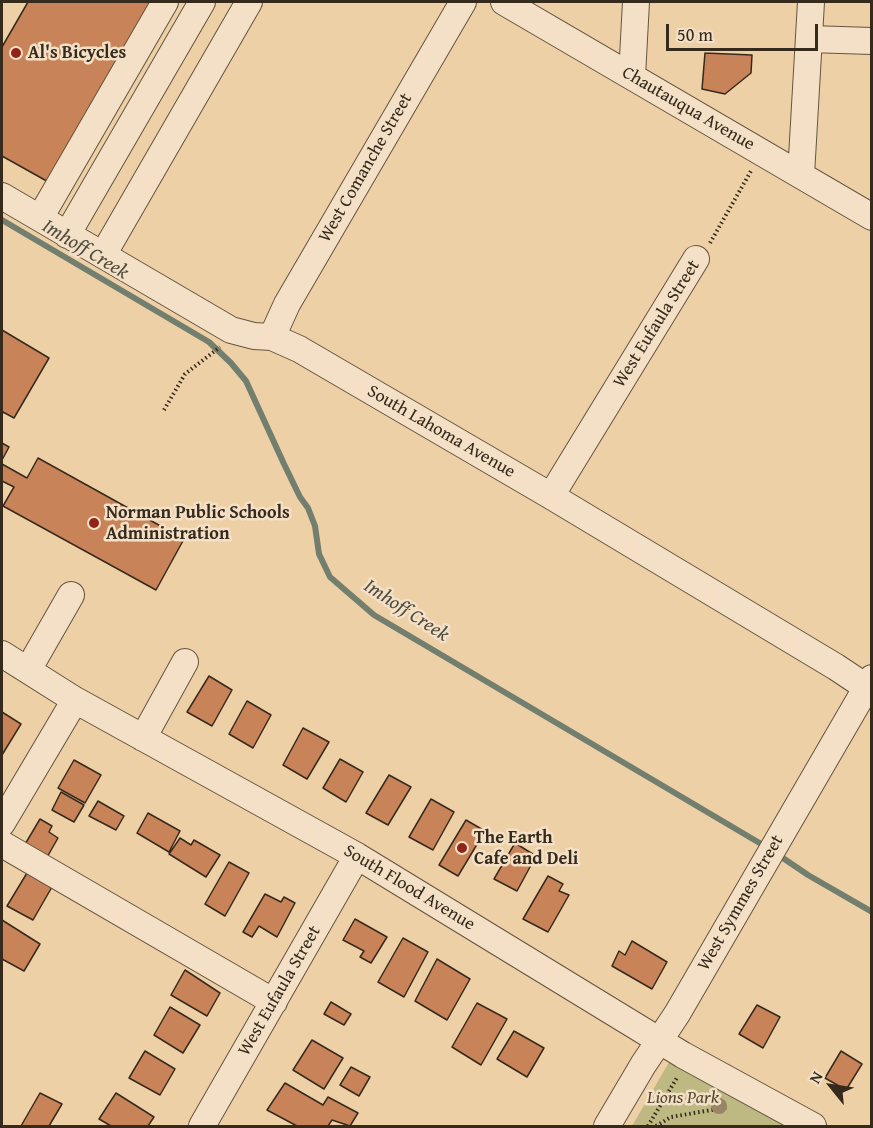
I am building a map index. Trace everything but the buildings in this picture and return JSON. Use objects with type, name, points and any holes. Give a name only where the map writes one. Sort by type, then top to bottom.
[{"type":"street","points":[[40,218],[165,2]]},
{"type":"street","points":[[68,235],[202,2]]},
{"type":"street","points":[[103,255],[249,2]]},
{"type":"street","name":"West Comanche Street","points":[[272,337],[287,304],[463,2]]},
{"type":"street","name":"Chautauqua Avenue","points":[[504,2],[872,217]]},
{"type":"street","points":[[632,76],[636,2]]},
{"type":"street","points":[[801,175],[811,2]]},
{"type":"street","points":[[809,39],[872,41]]},
{"type":"street","name":"South Lahoma Avenue","points":[[2,196],[231,330],[254,336],[272,337],[299,350],[551,496],[870,686]]},
{"type":"street","name":"West Eufaula Street","points":[[551,496],[696,259]]},
{"type":"street","points":[[28,670],[71,595]]},
{"type":"street","name":"South Flood Avenue","points":[[2,654],[75,700],[357,856],[660,1041],[813,1126]]},
{"type":"street","points":[[143,738],[185,662]]},
{"type":"street","name":"West Symmes Street","points":[[607,1126],[643,1065],[677,1014],[870,686]]},
{"type":"street","points":[[2,823],[75,700]]},
{"type":"street","points":[[2,844],[274,1002]]},
{"type":"street","name":"West Eufaula Street","points":[[202,1126],[357,856]]},
{"type":"path","name":"West Eufaula Street","points":[[696,259],[706,250],[763,153]]},
{"type":"path","points":[[164,410],[185,374],[212,354]]},
{"type":"path","points":[[648,1126],[679,1075]]},
{"type":"path","points":[[656,1126],[671,1117],[732,1106]]},
{"type":"green space","name":"Lions Park","points":[[672,1057],[792,1126],[632,1126]]},
{"type":"waterway","name":"Imhoff Creek","points":[[2,220],[209,342],[231,363],[246,381],[300,497],[308,508],[315,526],[319,554],[330,577],[374,615],[768,848]]},
{"type":"waterway","name":"Imhoff Creek","points":[[777,854],[872,912]]},
{"type":"place","name":"Al's Bicycles","points":[[16,53]]},
{"type":"place","name":"Norman Public Schools Administration","points":[[94,523]]},
{"type":"place","name":"The Earth Cafe and Deli","points":[[462,848]]}]
